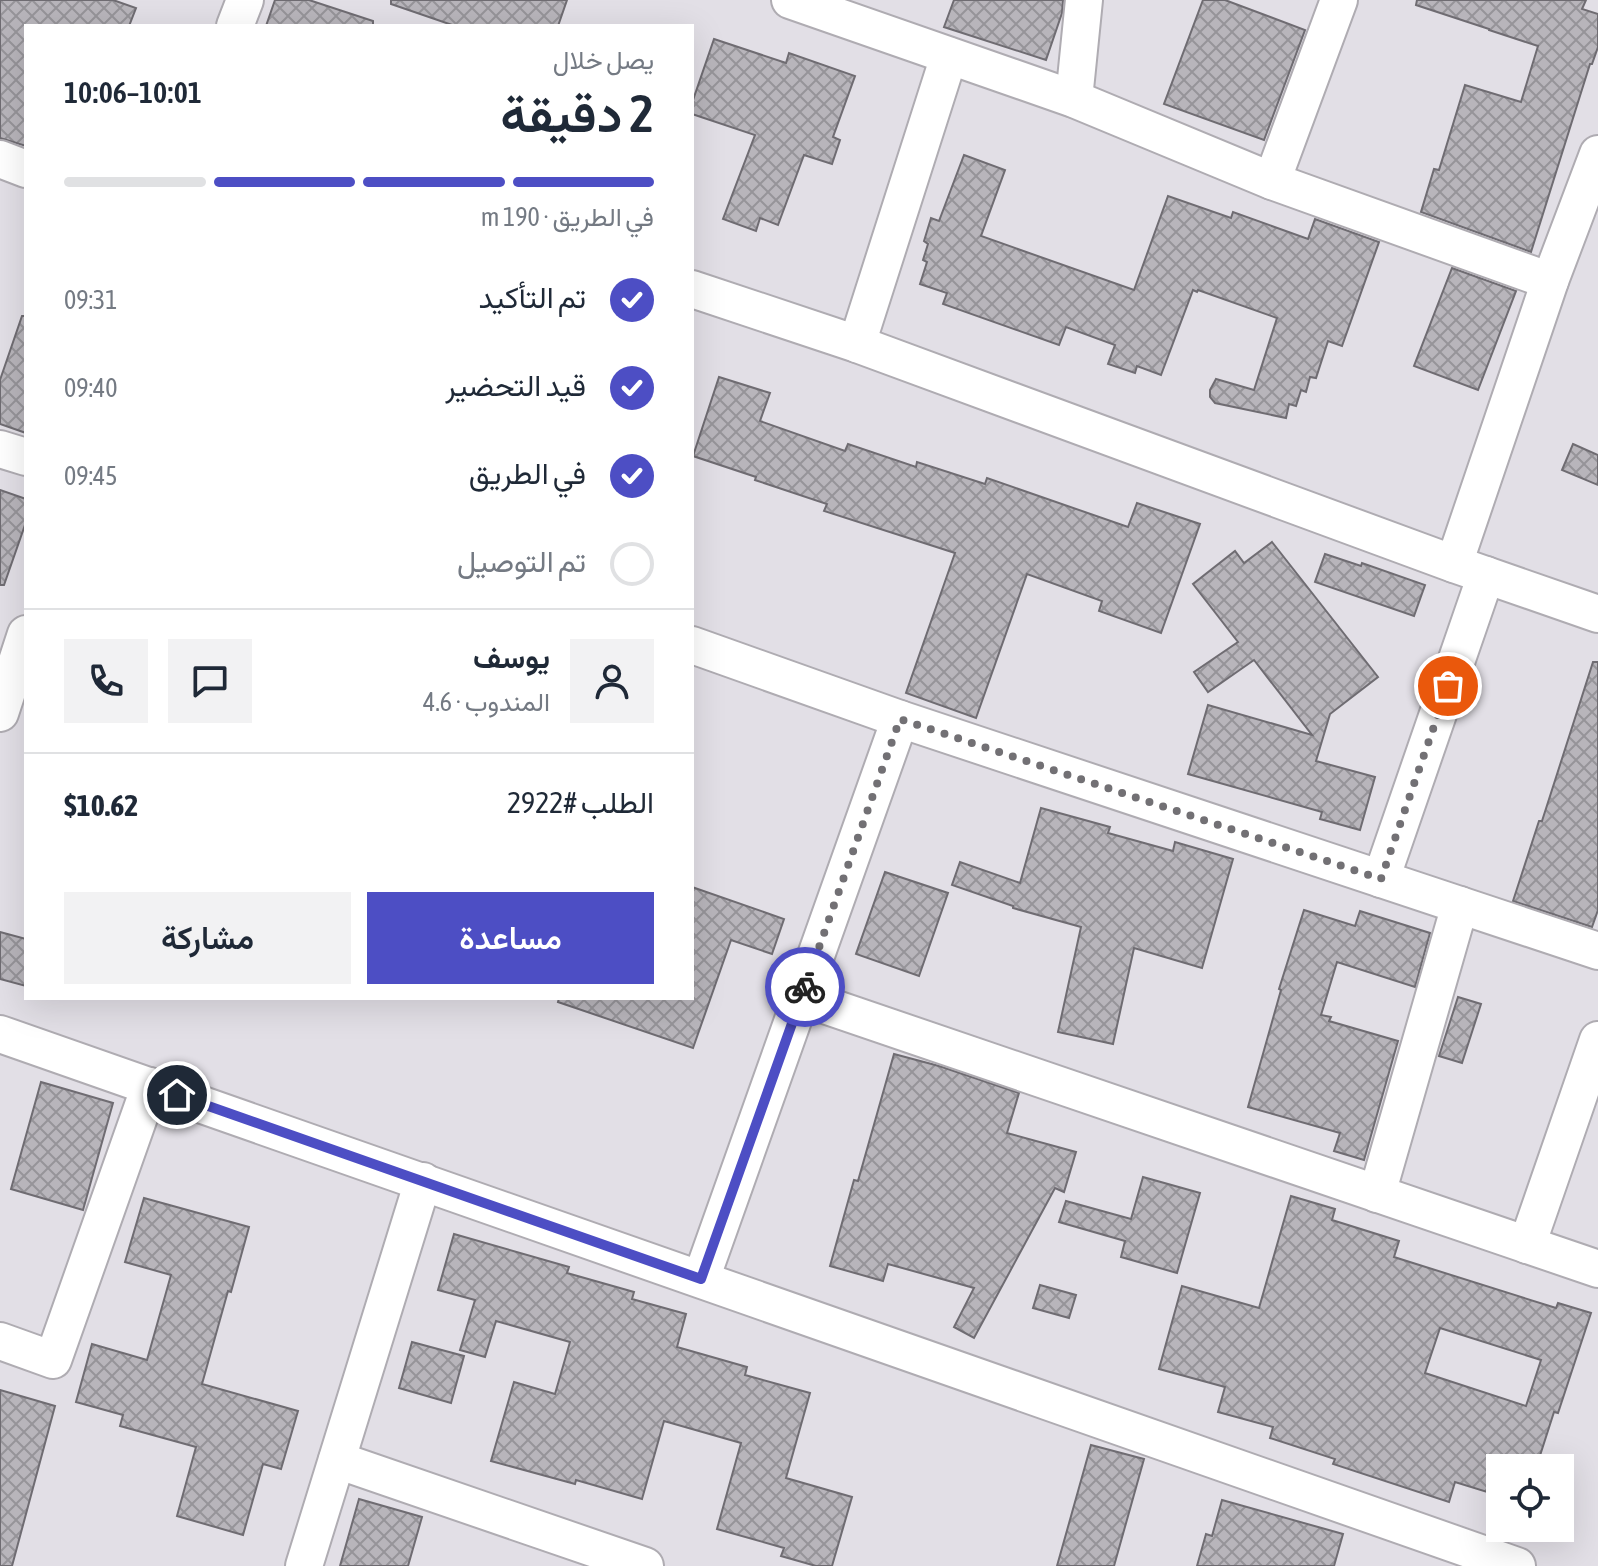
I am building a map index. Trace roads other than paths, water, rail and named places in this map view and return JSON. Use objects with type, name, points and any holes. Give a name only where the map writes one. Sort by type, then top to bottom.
[{"type":"street","points":[[236,24],[245,0]]},
{"type":"street","points":[[790,0],[1074,99],[1272,181],[1550,281]]},
{"type":"street","points":[[1074,99],[1084,0]]},
{"type":"street","points":[[1272,181],[1339,0]]},
{"type":"street","points":[[857,344],[949,56]]},
{"type":"street","points":[[1381,879],[1550,281],[1598,154]]},
{"type":"street","points":[[0,159],[24,168]]},
{"type":"street","points":[[694,290],[857,344],[1470,570],[1598,614]]},
{"type":"street","points":[[0,449],[24,456]]},
{"type":"street","points":[[0,713],[24,640]]},
{"type":"street","points":[[694,646],[900,719],[1598,951]]},
{"type":"street","points":[[701,1279],[900,719]]},
{"type":"street","points":[[1377,1194],[1460,905]]},
{"type":"street","points":[[801,997],[1598,1269]]},
{"type":"street","points":[[0,1034],[701,1279],[1440,1553],[1517,1566]]},
{"type":"street","points":[[1527,1245],[1598,1040]]},
{"type":"street","points":[[0,1341],[53,1360],[150,1086]]},
{"type":"street","points":[[304,1566],[423,1181]]},
{"type":"street","points":[[337,1460],[645,1566]]}]
